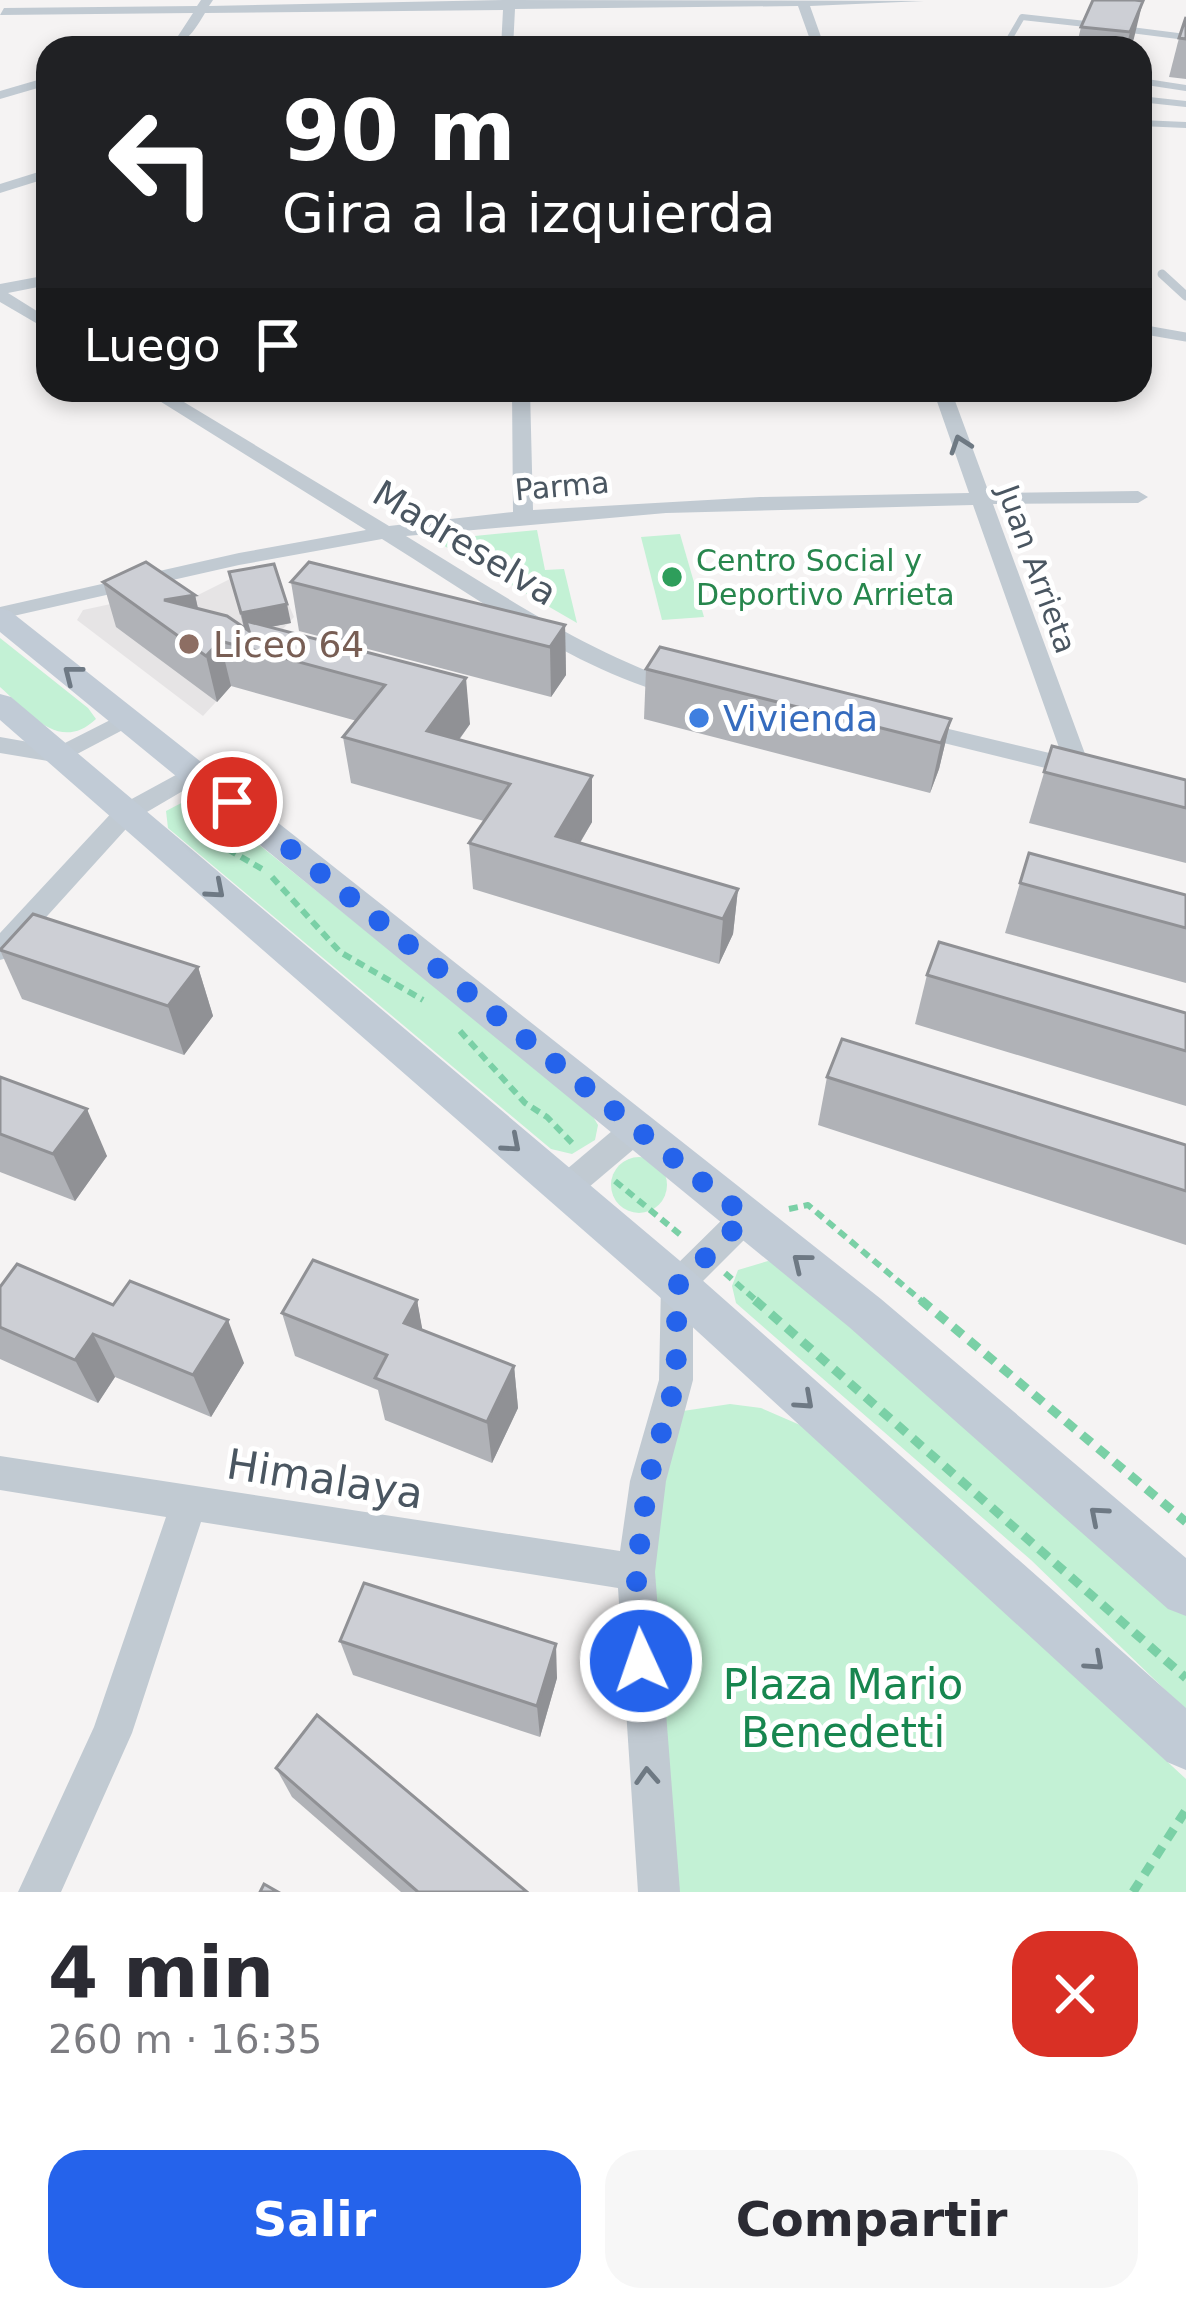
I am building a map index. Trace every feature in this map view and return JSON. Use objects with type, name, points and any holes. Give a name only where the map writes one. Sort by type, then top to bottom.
[{"type":"street","points":[[803,1],[815,36]]},
{"type":"street","points":[[4,11],[205,4],[918,1]]},
{"type":"street","points":[[507,36],[509,2]]},
{"type":"street","points":[[185,36],[205,4]]},
{"type":"street","points":[[0,95],[36,84]]},
{"type":"street","points":[[0,189],[36,177]]},
{"type":"street","points":[[0,292],[36,283]]},
{"type":"street","points":[[0,292],[36,318]]},
{"type":"street","name":"Madreselva","points":[[171,402],[601,662],[698,695]]},
{"type":"street","points":[[520,402],[524,519]]},
{"type":"street","name":"Juan Arrieta","points":[[883,722],[1089,771],[978,499],[946,402]]},
{"type":"street","name":"Parma","points":[[0,615],[206,566],[385,533],[675,506],[1138,496]]},
{"type":"street","points":[[0,615],[865,1313],[1186,1592]]},
{"type":"street","points":[[0,704],[677,1286],[1186,1743]]},
{"type":"street","points":[[0,746],[60,754],[128,718]]},
{"type":"street","points":[[0,950],[126,813],[196,772]]},
{"type":"street","points":[[565,1189],[636,1129]]},
{"type":"street","points":[[659,1892],[648,1795],[636,1572],[648,1481],[676,1380],[677,1286],[746,1217]]},
{"type":"street","name":"Himalaya","points":[[0,1473],[636,1572]]},
{"type":"street","points":[[39,1892],[112,1733],[189,1504]]},
{"type":"lane","points":[[1011,36],[1022,17],[1186,37]]},
{"type":"lane","points":[[1152,84],[1186,88]]},
{"type":"lane","points":[[1152,101],[1186,108]]},
{"type":"lane","points":[[1152,108],[1186,108]]},
{"type":"lane","points":[[1152,123],[1186,125]]},
{"type":"lane","points":[[1162,274],[1186,296]]},
{"type":"lane","points":[[1152,330],[1186,337]]},
{"type":"path","points":[[746,1217],[808,1205],[1186,1522]]},
{"type":"path","points":[[1133,1892],[1186,1810]]},
{"type":"shaded area","name":"Liceo 64","points":[[274,570],[294,617],[203,716],[77,620],[83,610],[157,594],[174,607],[232,578]]},
{"type":"green space","points":[[537,530],[545,570],[564,569],[577,623],[434,540]]},
{"type":"green space","name":"Centro Social y Deportivo Arrieta","points":[[680,534],[704,617],[662,620],[641,537]]},
{"type":"green space","points":[[0,638],[96,719],[69,732],[45,726],[33,717],[0,687]]},
{"type":"green space","points":[[189,799],[207,803],[589,1110],[598,1125],[595,1140],[572,1154],[551,1149],[168,828],[166,811]]},
{"type":"green space","points":[[639,1157],[659,1165],[667,1185],[659,1205],[639,1213],[619,1205],[611,1185],[619,1165]]},
{"type":"green space","points":[[768,1261],[778,1264],[1186,1615],[1186,1710],[1031,1560],[736,1303],[732,1286],[738,1270]]},
{"type":"green space","name":"Plaza Mario Benedetti","points":[[730,1404],[761,1408],[807,1428],[1186,1779],[1186,1892],[678,1892],[654,1574],[660,1503],[683,1411]]},
{"type":"building","points":[[1093,0],[1143,1],[1130,32],[1081,27]]},
{"type":"building","points":[[146,562],[195,595],[164,600],[227,616],[249,631],[246,621],[466,678],[427,731],[592,776],[556,836],[738,889],[723,919],[469,843],[510,784],[343,737],[385,685],[220,641],[206,656],[103,582]]},
{"type":"building","points":[[309,562],[565,625],[550,647],[291,582]]},
{"type":"building","points":[[274,564],[287,604],[241,613],[229,572]]},
{"type":"building","points":[[660,647],[951,719],[941,743],[646,669]]},
{"type":"building","points":[[1052,746],[1186,780],[1186,808],[1044,772]]},
{"type":"building","points":[[1029,853],[1186,895],[1186,928],[1020,883]]},
{"type":"building","points":[[33,914],[198,967],[168,1006],[0,950]]},
{"type":"building","points":[[939,942],[1186,1013],[1186,1051],[927,975]]},
{"type":"building","points":[[842,1039],[1186,1145],[1186,1191],[827,1077]]},
{"type":"building","points":[[0,1077],[87,1109],[53,1154],[0,1134]]},
{"type":"building","points":[[313,1260],[417,1300],[404,1323],[514,1366],[487,1422],[375,1378],[387,1355],[282,1313]]},
{"type":"building","points":[[17,1264],[113,1305],[130,1281],[228,1320],[193,1375],[93,1334],[75,1360],[0,1327],[0,1287]]},
{"type":"building","points":[[364,1583],[556,1644],[537,1706],[340,1641]]},
{"type":"building","points":[[317,1715],[527,1892],[418,1892],[276,1768]]},
{"type":"place","name":"Centro Social y Deportivo Arrieta","points":[[672,577]]},
{"type":"place","name":"Liceo 64","points":[[189,644]]},
{"type":"place","name":"Vivienda","points":[[699,718]]},
{"type":"route","points":[[232,802],[746,1217],[677,1286],[676,1380],[648,1481],[636,1572],[641,1661]]}]
